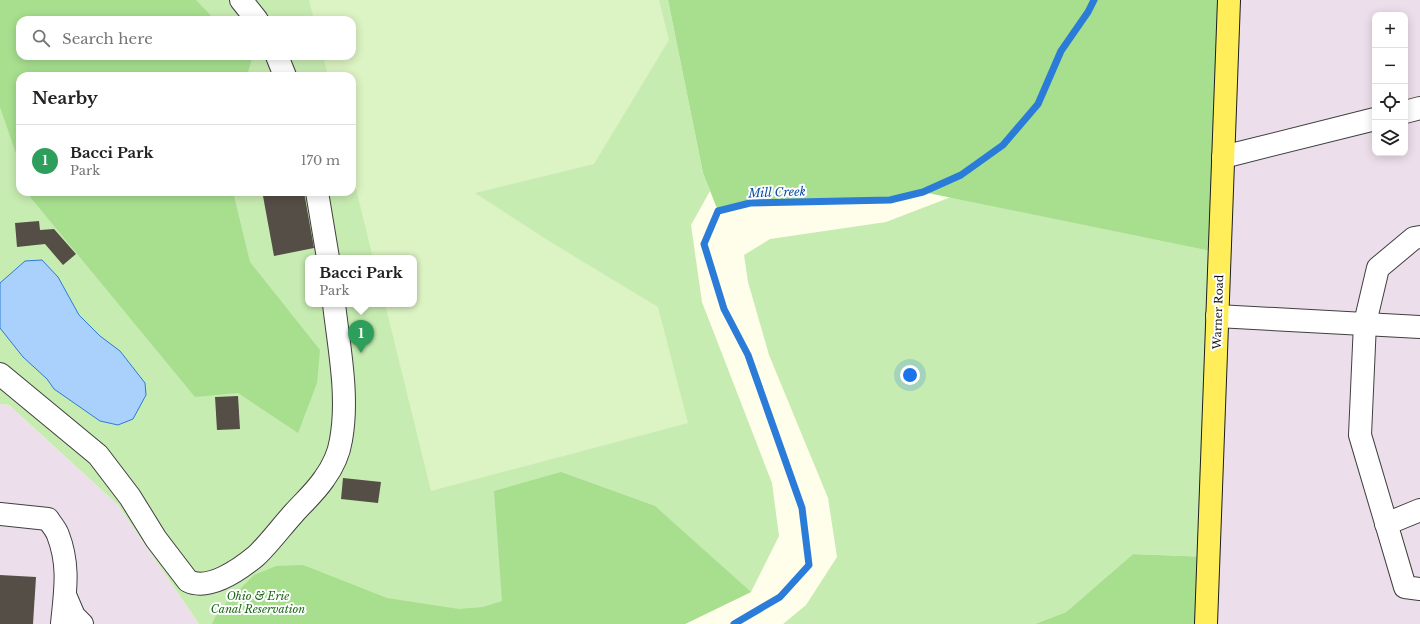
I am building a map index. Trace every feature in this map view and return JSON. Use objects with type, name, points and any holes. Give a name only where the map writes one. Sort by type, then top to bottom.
[{"type":"main road","name":"Warner Road","points":[[1206,624],[1229,0]]},
{"type":"lane","points":[[241,0],[254,16]]},
{"type":"lane","points":[[279,60],[284,72]]},
{"type":"lane","points":[[1408,111],[1420,108]]},
{"type":"lane","points":[[1223,157],[1372,120]]},
{"type":"lane","points":[[318,196],[328,255]]},
{"type":"lane","points":[[1420,237],[1414,238],[1378,268],[1365,323],[1360,435],[1405,587],[1420,589]]},
{"type":"lane","points":[[0,374],[98,455],[130,497],[156,539],[188,581],[195,584],[203,584],[225,578],[256,556],[324,479],[334,460],[341,441],[344,408],[334,307]]},
{"type":"lane","points":[[1217,316],[1420,327]]},
{"type":"lane","points":[[1386,524],[1420,510]]},
{"type":"lane","points":[[0,514],[48,519],[57,534],[65,559],[67,577],[62,624]]},
{"type":"lane","points":[[65,595],[74,616],[82,624]]},
{"type":"shaded area","points":[[1229,0],[1420,0],[1420,624],[1206,624]]},
{"type":"shaded area","points":[[0,404],[9,405],[118,505],[199,624],[0,624]]},
{"type":"green space","name":"Ohio & Erie Canal Reservation","points":[[0,0],[668,0],[703,173],[710,191],[691,225],[702,302],[772,483],[779,536],[751,592],[685,624],[199,624],[118,505],[9,405],[0,404]]},
{"type":"green space","points":[[0,0],[196,0],[211,16],[16,16],[16,60],[251,60],[248,72],[16,72],[16,153],[0,107]]},
{"type":"green space","points":[[309,0],[659,0],[669,40],[594,164],[475,193],[549,241],[658,307],[688,423],[431,491],[386,307],[417,307],[417,255],[372,255],[356,189],[356,72],[327,72],[324,60],[356,60],[356,16],[313,16]]},
{"type":"green space","points":[[668,0],[1229,0],[1220,253],[923,192],[890,200],[750,203],[718,211],[703,173]]},
{"type":"green space","points":[[30,196],[234,196],[250,262],[320,350],[317,383],[298,433],[238,393],[195,397]]},
{"type":"green space","points":[[951,197],[1220,253],[1209,557],[1133,554],[1066,612],[1035,624],[783,624],[806,605],[837,557],[828,498],[769,355],[748,282],[744,255],[770,239],[886,222]]},
{"type":"green space","name":"Ohio & Erie Canal Reservation","points":[[561,472],[655,506],[751,592],[685,624],[212,624],[218,611],[254,575],[276,566],[303,565],[387,598],[459,609],[483,607],[502,601],[494,491]]},
{"type":"green space","points":[[1133,554],[1209,557],[1206,624],[1035,624],[1066,612]]},
{"type":"water","points":[[42,260],[58,277],[79,315],[100,336],[120,351],[145,383],[146,395],[133,419],[118,425],[100,421],[54,389],[47,379],[23,357],[0,328],[0,283],[25,261]]},
{"type":"building","points":[[263,196],[305,196],[314,248],[274,256]]},
{"type":"building","points":[[39,221],[40,230],[54,229],[76,254],[63,265],[45,244],[17,247],[15,223]]},
{"type":"building","points":[[238,396],[240,429],[217,430],[215,397]]},
{"type":"building","points":[[343,478],[381,482],[378,503],[341,499]]},
{"type":"building","points":[[0,575],[36,577],[33,624],[0,624]]},
{"type":"waterway","name":"Mill Creek","points":[[734,624],[780,597],[809,565],[802,508],[748,355],[724,309],[704,244],[718,211],[750,203],[890,200],[923,192],[961,175],[1003,145],[1038,104],[1061,51],[1088,12],[1094,0]]},
{"type":"place","name":"Bacci Park","points":[[361,353]]}]
